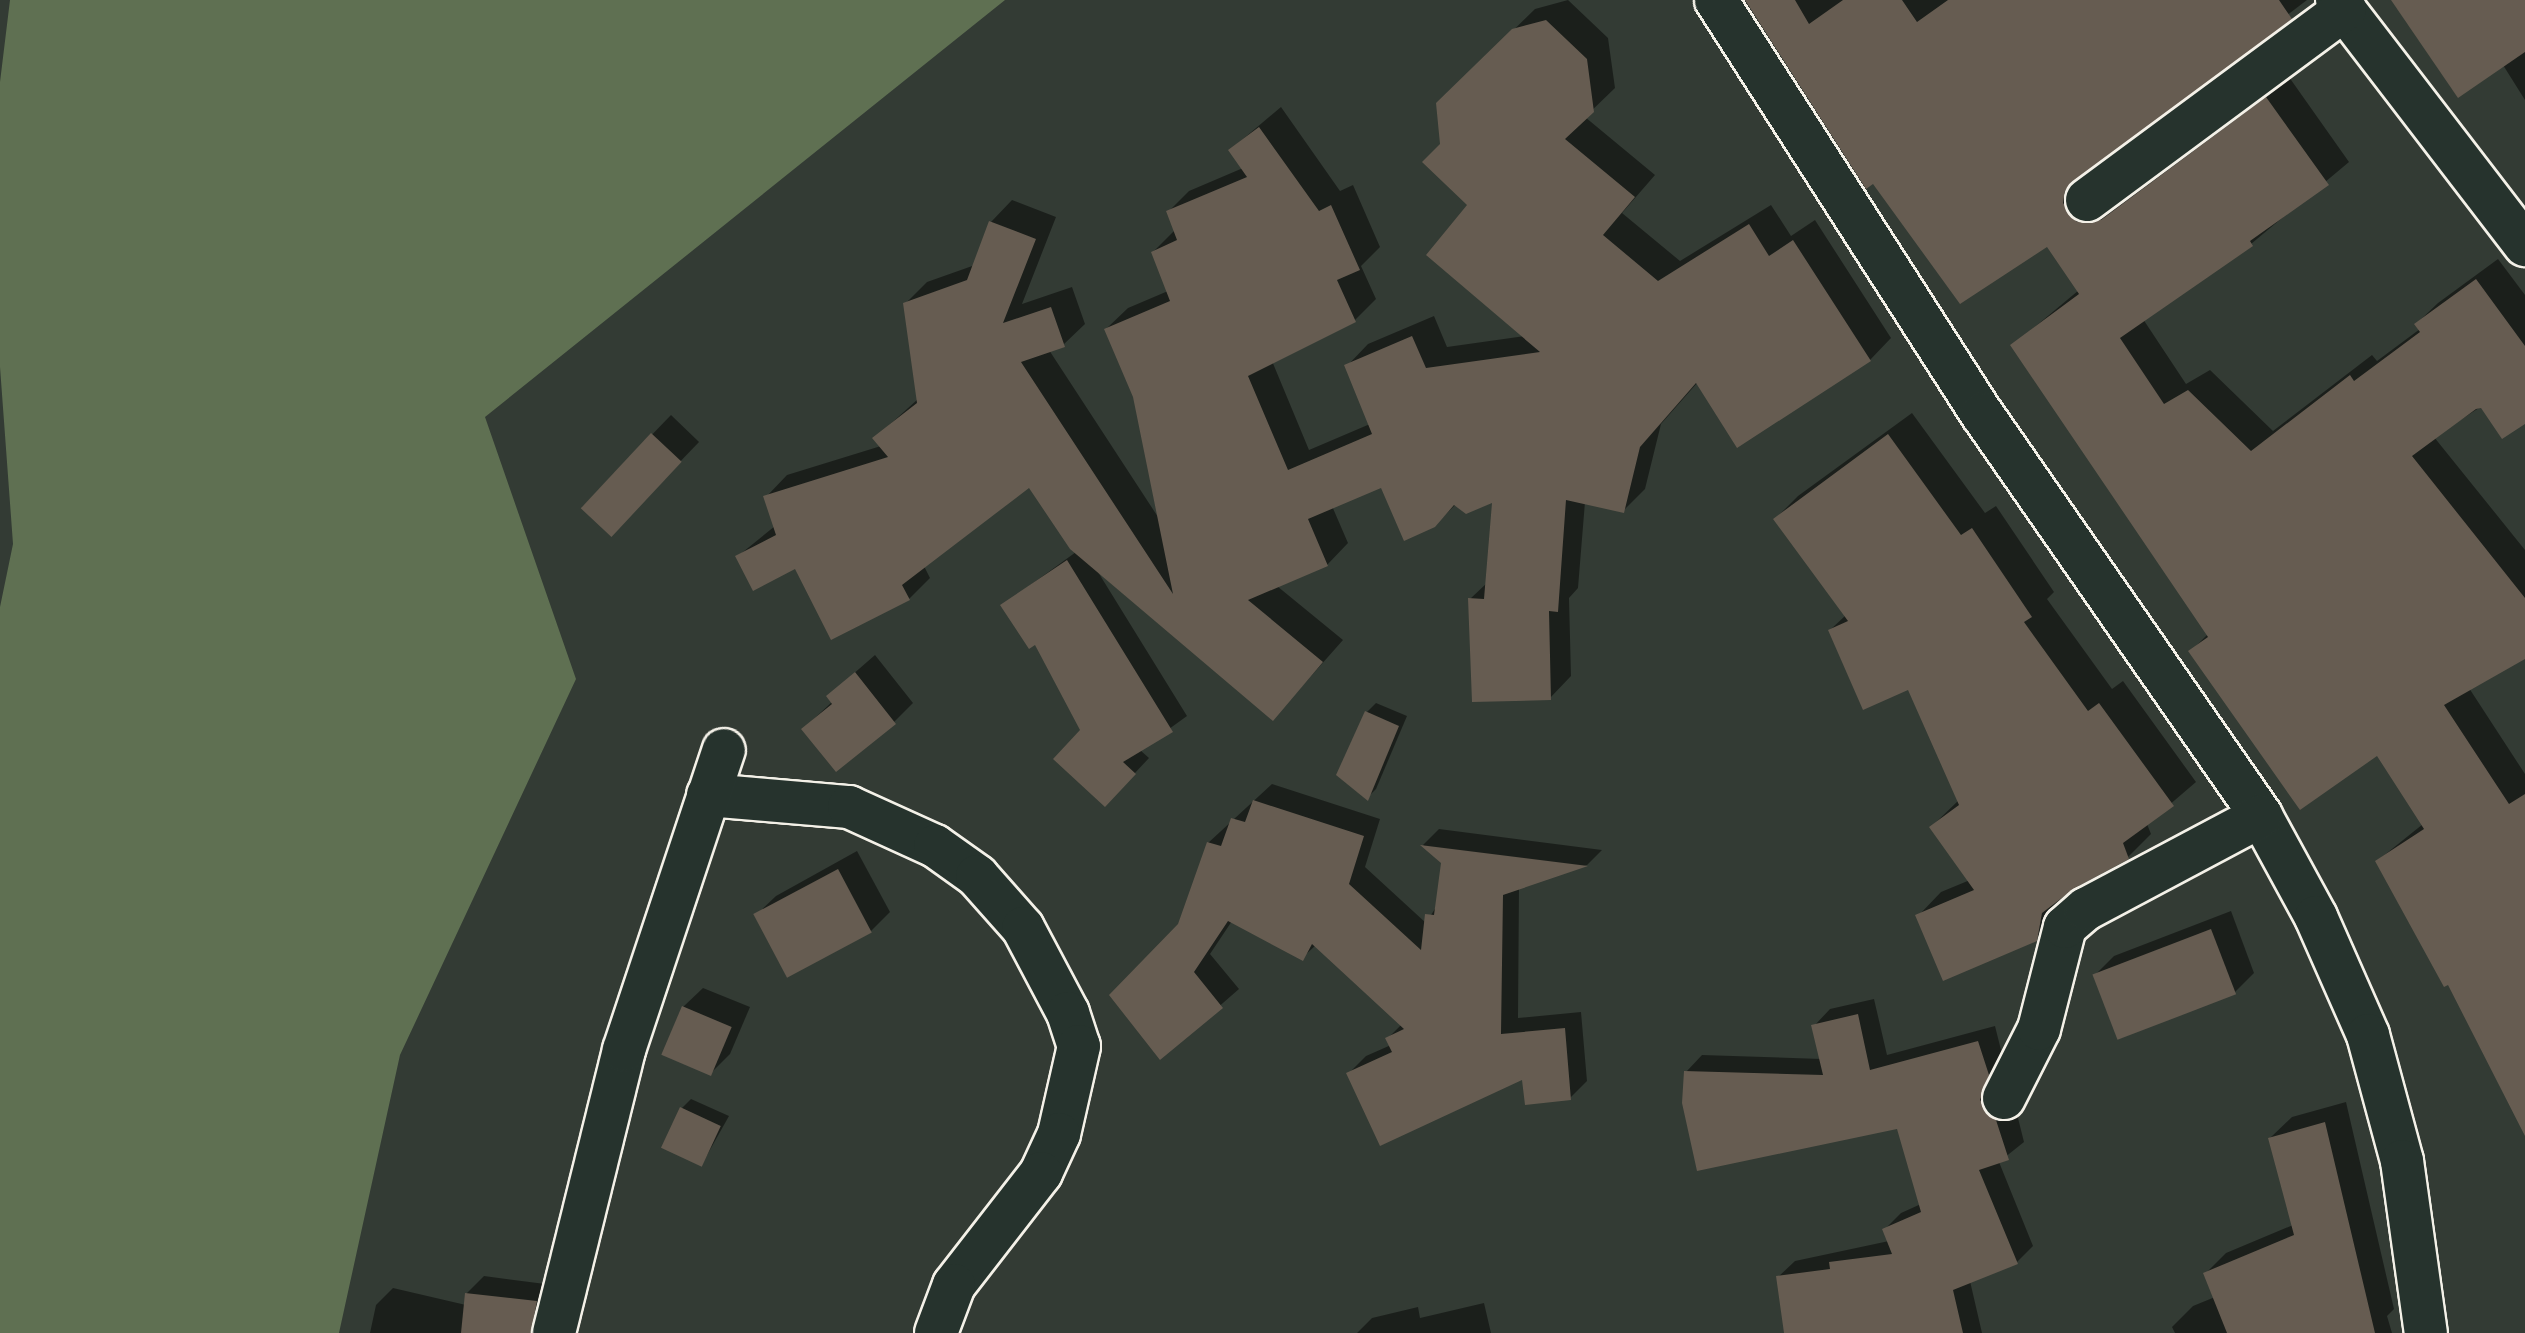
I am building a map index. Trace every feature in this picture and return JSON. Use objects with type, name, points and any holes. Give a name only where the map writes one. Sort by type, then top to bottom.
[{"type":"street","points":[[1716,0],[1982,414],[2261,816],[2316,917],[2368,1035],[2402,1161],[2426,1333]]},
{"type":"street","points":[[2087,200],[2341,5],[2525,245]]},
{"type":"street","points":[[554,1333],[624,1050],[724,750]]},
{"type":"street","points":[[708,795],[849,807],[935,846],[977,876],[1023,928],[1068,1013],[1079,1046],[1059,1134],[1041,1173],[954,1285],[936,1333]]},
{"type":"street","points":[[2004,1098],[2039,1029],[2065,927],[2086,909],[2261,816]]},
{"type":"green space","points":[[10,0],[1005,0],[485,417],[576,679],[400,1055],[339,1333],[0,1333],[0,607],[13,544],[0,367],[0,82]]},
{"type":"building","points":[[1745,0],[1795,0],[1809,24],[1843,0],[1902,0],[1917,22],[1948,0],[2279,0],[2292,19],[2065,191],[2063,203],[2077,222],[2101,220],[2266,97],[2329,185],[2250,241],[2253,246],[2120,338],[2164,404],[2188,390],[2251,451],[2350,375],[2354,381],[2420,332],[2414,324],[2476,279],[2525,346],[2525,424],[2502,439],[2481,408],[2476,409],[2412,456],[2525,598],[2525,659],[2444,705],[2509,804],[2525,794],[2525,1136],[2448,985],[2444,987],[2375,861],[2424,829],[2377,756],[2300,810],[2188,651],[2208,637],[2010,345],[2079,294],[2047,247],[1960,304],[1873,184],[1866,189]]},
{"type":"building","points":[[2391,0],[2525,0],[2525,52],[2458,98]]},
{"type":"building","points":[[1546,20],[1587,59],[1594,112],[1565,139],[1635,197],[1603,235],[1658,281],[1749,224],[1769,256],[1793,240],[1871,361],[1737,448],[1696,383],[1640,447],[1624,513],[1566,500],[1558,612],[1549,611],[1551,700],[1472,702],[1468,598],[1484,599],[1492,503],[1466,514],[1454,505],[1435,527],[1404,541],[1381,488],[1308,519],[1328,566],[1248,600],[1323,662],[1273,721],[1070,549],[1029,488],[902,585],[910,600],[831,640],[795,569],[753,591],[735,556],[776,535],[763,496],[888,457],[872,438],[917,403],[903,303],[967,280],[989,221],[1036,239],[1003,323],[1051,307],[1065,347],[1021,362],[1173,594],[1133,397],[1104,329],[1170,301],[1151,252],[1177,240],[1166,211],[1247,177],[1228,150],[1259,127],[1319,211],[1331,205],[1360,270],[1337,280],[1356,322],[1248,376],[1288,470],[1372,434],[1344,365],[1412,336],[1426,368],[1540,352],[1426,255],[1467,205],[1422,162],[1440,144],[1436,103],[1512,29]]},
{"type":"building","points":[[651,433],[682,462],[611,537],[581,508]]},
{"type":"building","points":[[1888,434],[1961,535],[1972,528],[2032,617],[2024,622],[2088,711],[2099,703],[2174,806],[2123,843],[2129,859],[2075,888],[2042,913],[2037,941],[1943,981],[1915,915],[1974,890],[1929,827],[1959,805],[1908,690],[1863,710],[1828,630],[1848,621],[1773,519]]},
{"type":"building","points":[[1067,560],[1173,732],[1123,762],[1136,774],[1105,807],[1053,759],[1080,730],[1035,645],[1029,649],[1000,605]]},
{"type":"building","points":[[855,672],[896,724],[836,772],[801,729],[832,704],[826,696]]},
{"type":"building","points":[[1365,711],[1399,726],[1368,801],[1336,775]]},
{"type":"building","points":[[1253,800],[1364,836],[1349,884],[1421,950],[1425,914],[1434,915],[1441,863],[1420,845],[1588,866],[1503,895],[1501,1034],[1565,1028],[1571,1100],[1525,1105],[1522,1080],[1380,1146],[1346,1073],[1392,1052],[1385,1038],[1404,1029],[1312,944],[1303,961],[1228,921],[1194,972],[1223,1008],[1160,1060],[1109,995],[1178,924],[1207,842],[1221,846],[1231,818],[1245,822]]},
{"type":"building","points":[[838,869],[872,933],[787,978],[753,914]]},
{"type":"building","points":[[2211,929],[2236,994],[2118,1040],[2092,975]]},
{"type":"building","points":[[682,1006],[732,1027],[711,1076],[661,1055]]},
{"type":"building","points":[[1858,1014],[1870,1070],[1978,1041],[1989,1075],[1980,1100],[1996,1120],[2009,1160],[1979,1170],[2018,1264],[1953,1290],[1963,1333],[1784,1333],[1776,1276],[1830,1269],[1829,1262],[1892,1254],[1882,1229],[1921,1212],[1897,1129],[1697,1171],[1682,1103],[1684,1071],[1823,1075],[1811,1025]]},
{"type":"building","points":[[680,1107],[721,1126],[702,1167],[661,1148]]},
{"type":"building","points":[[2325,1122],[2375,1333],[2227,1333],[2203,1273],[2294,1235],[2268,1138]]},
{"type":"building","points":[[465,1293],[537,1301],[531,1333],[461,1333]]}]
